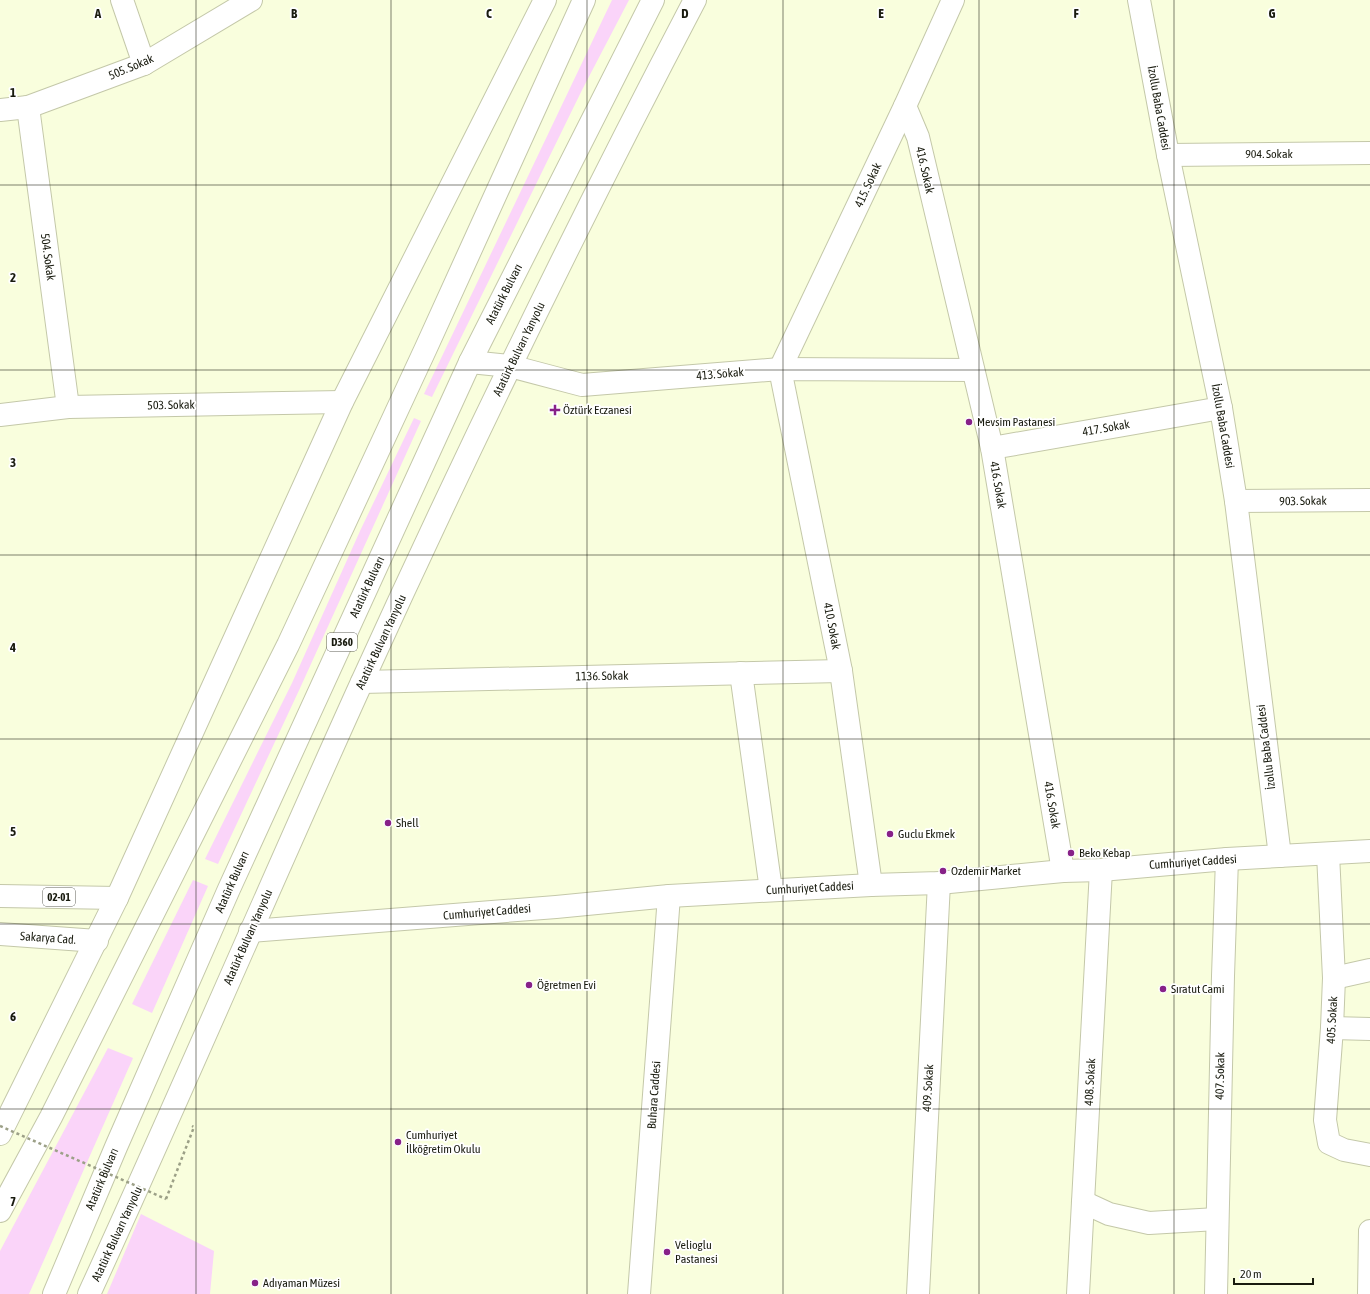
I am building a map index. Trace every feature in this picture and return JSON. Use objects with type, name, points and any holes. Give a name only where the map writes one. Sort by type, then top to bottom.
[{"type":"main road","points":[[122,0],[144,64]]},
{"type":"main road","name":"505. Sokak","points":[[0,110],[28,107],[144,64],[251,0]]},
{"type":"main road","points":[[0,1134],[97,941],[342,402],[545,0]]},
{"type":"main road","points":[[0,1211],[51,1117],[288,645],[426,348],[584,0]]},
{"type":"main road","name":"Atatürk Bulvarı","points":[[54,1294],[113,1154],[229,889],[470,362],[653,0]]},
{"type":"main road","name":"Atatürk Bulvarı Yanyolu","points":[[89,1294],[151,1159],[250,931],[362,682],[510,366],[628,128],[695,0]]},
{"type":"main road","name":"415. Sokak","points":[[780,369],[905,106],[953,0]]},
{"type":"main road","name":"İzollu Baba Caddesi","points":[[1140,0],[1168,155],[1221,408],[1236,502],[1280,856]]},
{"type":"main road","name":"416. Sokak","points":[[905,106],[918,137],[992,448],[1063,871]]},
{"type":"main road","name":"504. Sokak","points":[[28,107],[68,406]]},
{"type":"main road","name":"904. Sokak","points":[[1168,155],[1370,153]]},
{"type":"main road","name":"413. Sokak","points":[[470,362],[510,366],[582,385],[780,369],[973,370]]},
{"type":"main road","name":"410. Sokak","points":[[780,369],[841,671],[871,885]]},
{"type":"main road","name":"503. Sokak","points":[[0,415],[68,406],[342,402]]},
{"type":"main road","name":"417. Sokak","points":[[992,448],[1221,408]]},
{"type":"main road","name":"903. Sokak","points":[[1236,502],[1370,500]]},
{"type":"main road","name":"1136. Sokak","points":[[362,682],[841,671]]},
{"type":"main road","points":[[741,673],[771,890]]},
{"type":"main road","name":"Cumhuriyet Caddesi","points":[[250,931],[548,908],[669,896],[871,885],[939,883],[1063,871],[1101,870],[1227,859],[1370,851]]},
{"type":"main road","name":"405. Sokak","points":[[1328,854],[1334,978],[1325,1120],[1329,1143],[1344,1150],[1370,1155]]},
{"type":"main road","name":"407. Sokak","points":[[1216,1294],[1222,976],[1227,859]]},
{"type":"main road","name":"408. Sokak","points":[[1078,1294],[1101,870]]},
{"type":"main road","name":"409. Sokak","points":[[918,1294],[939,883]]},
{"type":"main road","name":"02-01","points":[[0,896],[117,898]]},
{"type":"main road","name":"Buhara Caddesi","points":[[638,1294],[669,896]]},
{"type":"main road","name":"Sakarya Cad.","points":[[0,934],[97,941]]},
{"type":"main road","points":[[1334,978],[1370,970]]},
{"type":"main road","points":[[1332,1028],[1370,1029]]},
{"type":"main road","points":[[1084,1202],[1109,1214],[1149,1223],[1217,1219]]},
{"type":"main road","points":[[1370,1231],[1370,1294]]},
{"type":"path","points":[[0,1126],[166,1199],[186,1149]]},
{"type":"shaded area","points":[[612,0],[629,0],[582,90],[432,397],[424,394]]},
{"type":"shaded area","points":[[414,418],[421,421],[301,686],[218,864],[205,859],[292,683],[360,531]]},
{"type":"shaded area","points":[[193,880],[208,886],[152,1013],[132,1004]]},
{"type":"shaded area","points":[[108,1048],[133,1058],[29,1294],[0,1294],[0,1251]]},
{"type":"shaded area","points":[[141,1214],[214,1251],[210,1294],[107,1294]]},
{"type":"place","name":"Öztürk Eczanesi","points":[[555,410]]},
{"type":"place","name":"Mevsim Pastanesi","points":[[969,422]]},
{"type":"place","name":"Shell","points":[[388,823]]},
{"type":"place","name":"Guclu Ekmek","points":[[890,834]]},
{"type":"place","name":"Beko Kebap","points":[[1071,853]]},
{"type":"place","name":"Ozdemir Market","points":[[943,871]]},
{"type":"place","name":"Öğretmen Evi","points":[[529,985]]},
{"type":"place","name":"Sıratut Cami","points":[[1163,989]]},
{"type":"place","name":"Cumhuriyet İlköğretim Okulu","points":[[398,1142]]},
{"type":"place","name":"Velioglu Pastanesi","points":[[667,1252]]},
{"type":"place","name":"Adıyaman Müzesi","points":[[255,1283]]}]
